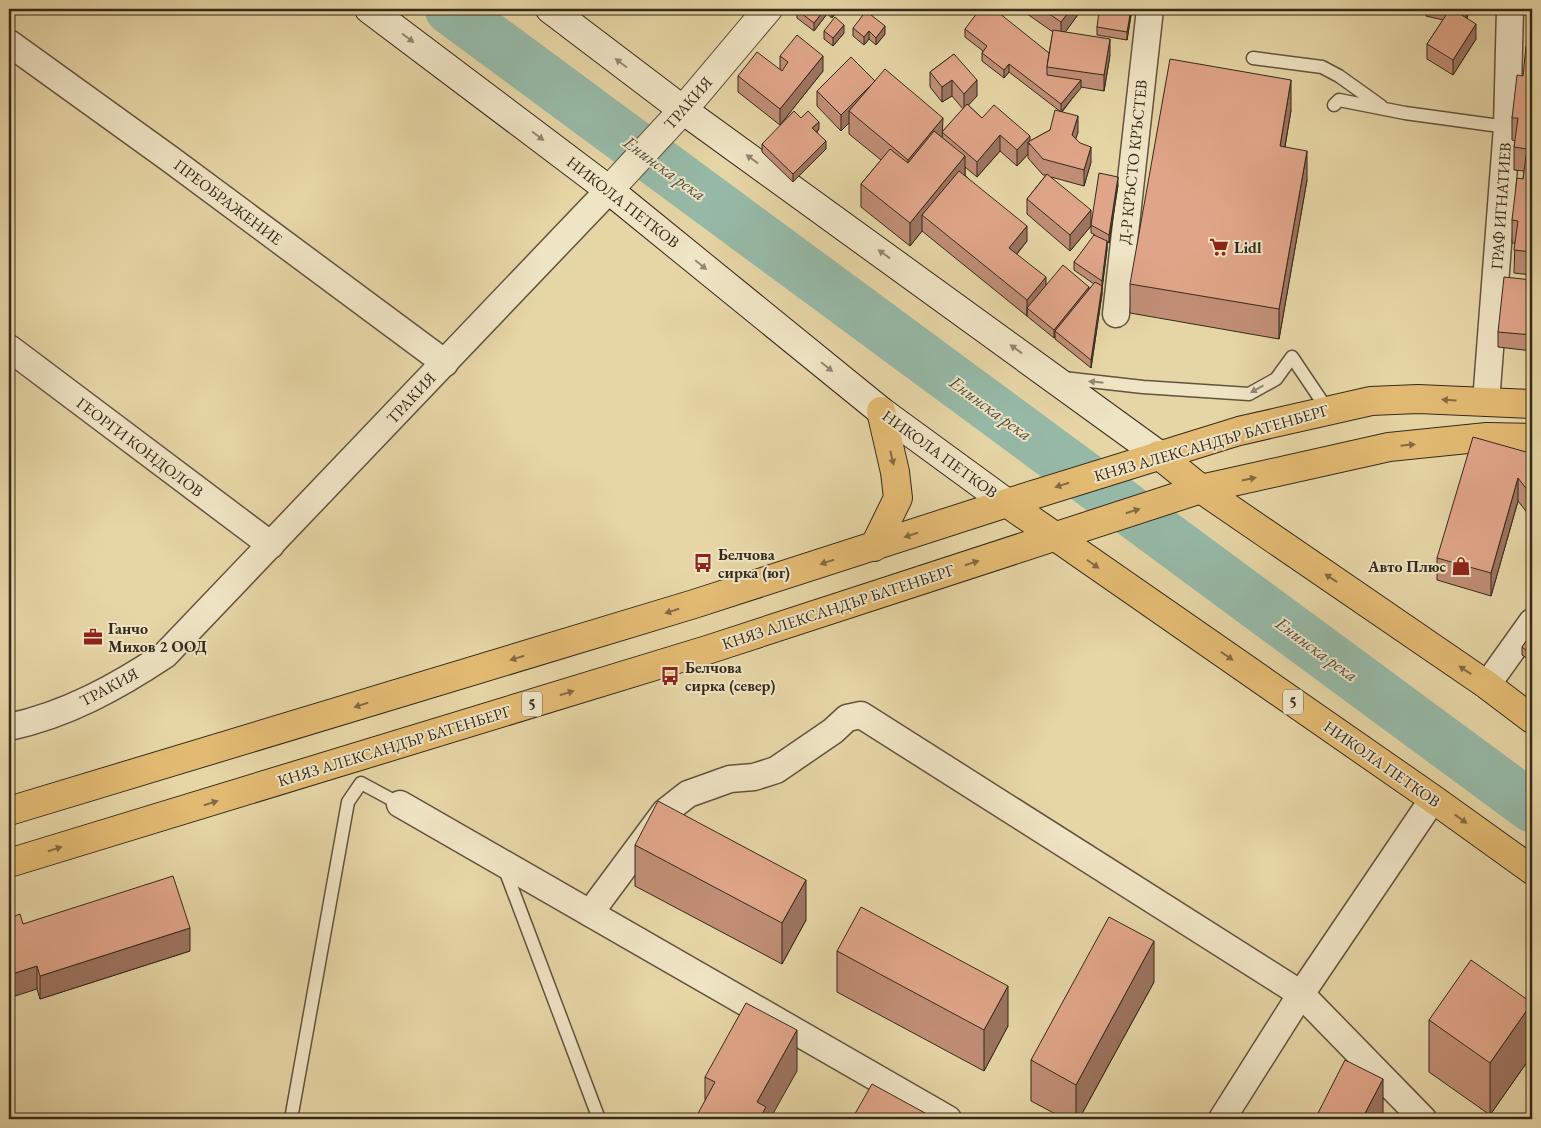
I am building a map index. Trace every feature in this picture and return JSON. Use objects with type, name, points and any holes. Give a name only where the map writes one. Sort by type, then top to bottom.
[{"type":"main road","name":"НИКОЛА ПЕТКОВ","points":[[369,9],[616,182],[881,411],[1053,536],[1433,799],[1532,870]]},
{"type":"main road","points":[[550,9],[676,118],[1055,378],[1159,455],[1201,489],[1487,685],[1532,719]]},
{"type":"main road","name":"ТРАКИЯ","points":[[616,182],[676,118],[768,9]]},
{"type":"main road","name":"КНЯЗ АЛЕКСАНДЪР БАТЕНБЕРГ","points":[[9,811],[694,604],[1037,493],[1239,431],[1327,409],[1371,401],[1418,399],[1532,404]]},
{"type":"main road","points":[[874,547],[898,498],[895,472],[881,411]]},
{"type":"main road","name":"КНЯЗ АЛЕКСАНДЪР БАТЕНБЕРГ","points":[[9,863],[707,650],[1201,489],[1389,447],[1487,437],[1532,438]]},
{"type":"street","name":"Д-Р КРЪСТО КРЪСТЕВ","points":[[1116,314],[1150,9]]},
{"type":"street","name":"ГРАФ ИГНАТИЕВ","points":[[1486,402],[1507,127],[1510,9]]},
{"type":"street","name":"ПРЕОБРАЖЕНИЕ","points":[[9,43],[170,159],[445,363]]},
{"type":"street","name":"ТРАКИЯ","points":[[9,727],[65,710],[118,686],[165,655],[616,182]]},
{"type":"street","name":"ГЕОРГИ КОНДОЛОВ","points":[[9,348],[271,546]]},
{"type":"street","points":[[1487,685],[1532,622]]},
{"type":"street","points":[[590,913],[665,812],[688,794],[730,779],[754,777],[776,770],[833,731],[847,718],[861,715],[1301,994],[1423,1119]]},
{"type":"street","points":[[1222,1119],[1301,994],[1433,799]]},
{"type":"street","points":[[400,804],[948,1119]]},
{"type":"lane","points":[[1253,58],[1322,68],[1339,76],[1383,107]]},
{"type":"lane","points":[[1334,105],[1339,100],[1383,107],[1405,113],[1507,127]]},
{"type":"lane","points":[[1055,378],[1143,387],[1249,394],[1276,379],[1292,357],[1327,409]]},
{"type":"lane","points":[[291,1119],[348,802],[362,783],[400,804]]},
{"type":"lane","points":[[503,863],[599,1119]]},
{"type":"building","points":[[798,9],[825,9],[814,23]]},
{"type":"building","points":[[980,9],[994,9],[1049,53],[1047,75],[1081,80],[1061,104],[1009,64],[1004,70],[982,53],[987,46],[965,29]]},
{"type":"building","points":[[1042,9],[1071,9],[1061,22]]},
{"type":"building","points":[[1107,9],[1131,9],[1127,32],[1097,27],[1099,12],[1106,13]]},
{"type":"building","points":[[1450,9],[1476,24],[1453,60],[1427,44]]},
{"type":"building","points":[[866,11],[885,26],[876,38],[869,31],[864,37],[853,28]]},
{"type":"building","points":[[835,17],[844,25],[833,38],[824,31]]},
{"type":"building","points":[[1053,30],[1110,39],[1104,75],[1047,67]]},
{"type":"building","points":[[797,35],[823,56],[780,109],[738,76],[757,52],[782,71],[788,62],[780,56]]},
{"type":"building","points":[[1526,46],[1532,47],[1532,252],[1514,250],[1518,221],[1512,220],[1517,178],[1523,179],[1527,149],[1514,147],[1518,118],[1512,118],[1517,75],[1523,76]]},
{"type":"building","points":[[954,54],[977,80],[964,94],[952,80],[942,87],[930,72]]},
{"type":"building","points":[[851,57],[875,81],[841,115],[817,91]]},
{"type":"building","name":"Lidl","points":[[1170,59],[1291,80],[1280,146],[1307,151],[1279,309],[1130,284]]},
{"type":"building","points":[[885,69],[943,118],[908,160],[849,111]]},
{"type":"building","points":[[967,104],[982,118],[994,105],[1030,136],[1017,150],[1000,135],[977,162],[942,132]]},
{"type":"building","points":[[1055,110],[1078,116],[1072,135],[1080,143],[1091,147],[1084,170],[1043,159],[1028,142],[1050,130]]},
{"type":"building","points":[[794,111],[801,118],[808,111],[819,122],[812,128],[826,141],[793,174],[762,144]]},
{"type":"building","points":[[934,131],[965,156],[910,223],[861,184],[890,149],[908,163]]},
{"type":"building","points":[[959,171],[1027,226],[1009,248],[1046,277],[1027,300],[922,215]]},
{"type":"building","points":[[1099,173],[1118,177],[1109,235],[1091,225]]},
{"type":"building","points":[[1047,174],[1091,210],[1070,235],[1027,199]]},
{"type":"building","points":[[1094,235],[1107,241],[1102,281],[1074,262]]},
{"type":"building","points":[[1063,265],[1089,287],[1054,330],[1027,308]]},
{"type":"building","points":[[1504,277],[1532,280],[1532,335],[1498,332]]},
{"type":"building","points":[[1095,282],[1102,286],[1091,360],[1055,331]]},
{"type":"building","points":[[1473,437],[1532,452],[1532,496],[1518,478],[1491,573],[1437,558]]},
{"type":"building","points":[[1532,633],[1532,655],[1522,647]]},
{"type":"building","points":[[658,801],[806,880],[782,923],[635,845]]},
{"type":"building","points":[[173,876],[190,928],[40,976],[37,966],[9,975],[9,918],[20,914],[23,924]]},
{"type":"building","points":[[861,907],[1008,986],[984,1030],[837,951]]},
{"type":"building","points":[[1109,917],[1154,941],[1076,1085],[1031,1060]]},
{"type":"building","points":[[1471,960],[1532,1003],[1490,1063],[1429,1020]]},
{"type":"building","points":[[746,1003],[797,1030],[757,1102],[766,1107],[759,1119],[695,1119],[715,1082],[705,1077]]},
{"type":"building","points":[[1345,1060],[1383,1079],[1362,1119],[1315,1119]]},
{"type":"building","points":[[872,1084],[936,1119],[852,1119]]},
{"type":"waterway","name":"Енинска река","points":[[450,9],[1532,807]]},
{"type":"place","name":"Lidl","points":[[1219,247]]},
{"type":"place","name":"Белчова сирка (юг)","points":[[703,563]]},
{"type":"place","name":"Авто Плюс","points":[[1461,566]]},
{"type":"place","name":"Ганчо Михов 2 ООД","points":[[93,637]]},
{"type":"place","name":"Белчова сирка (север)","points":[[670,676]]}]
